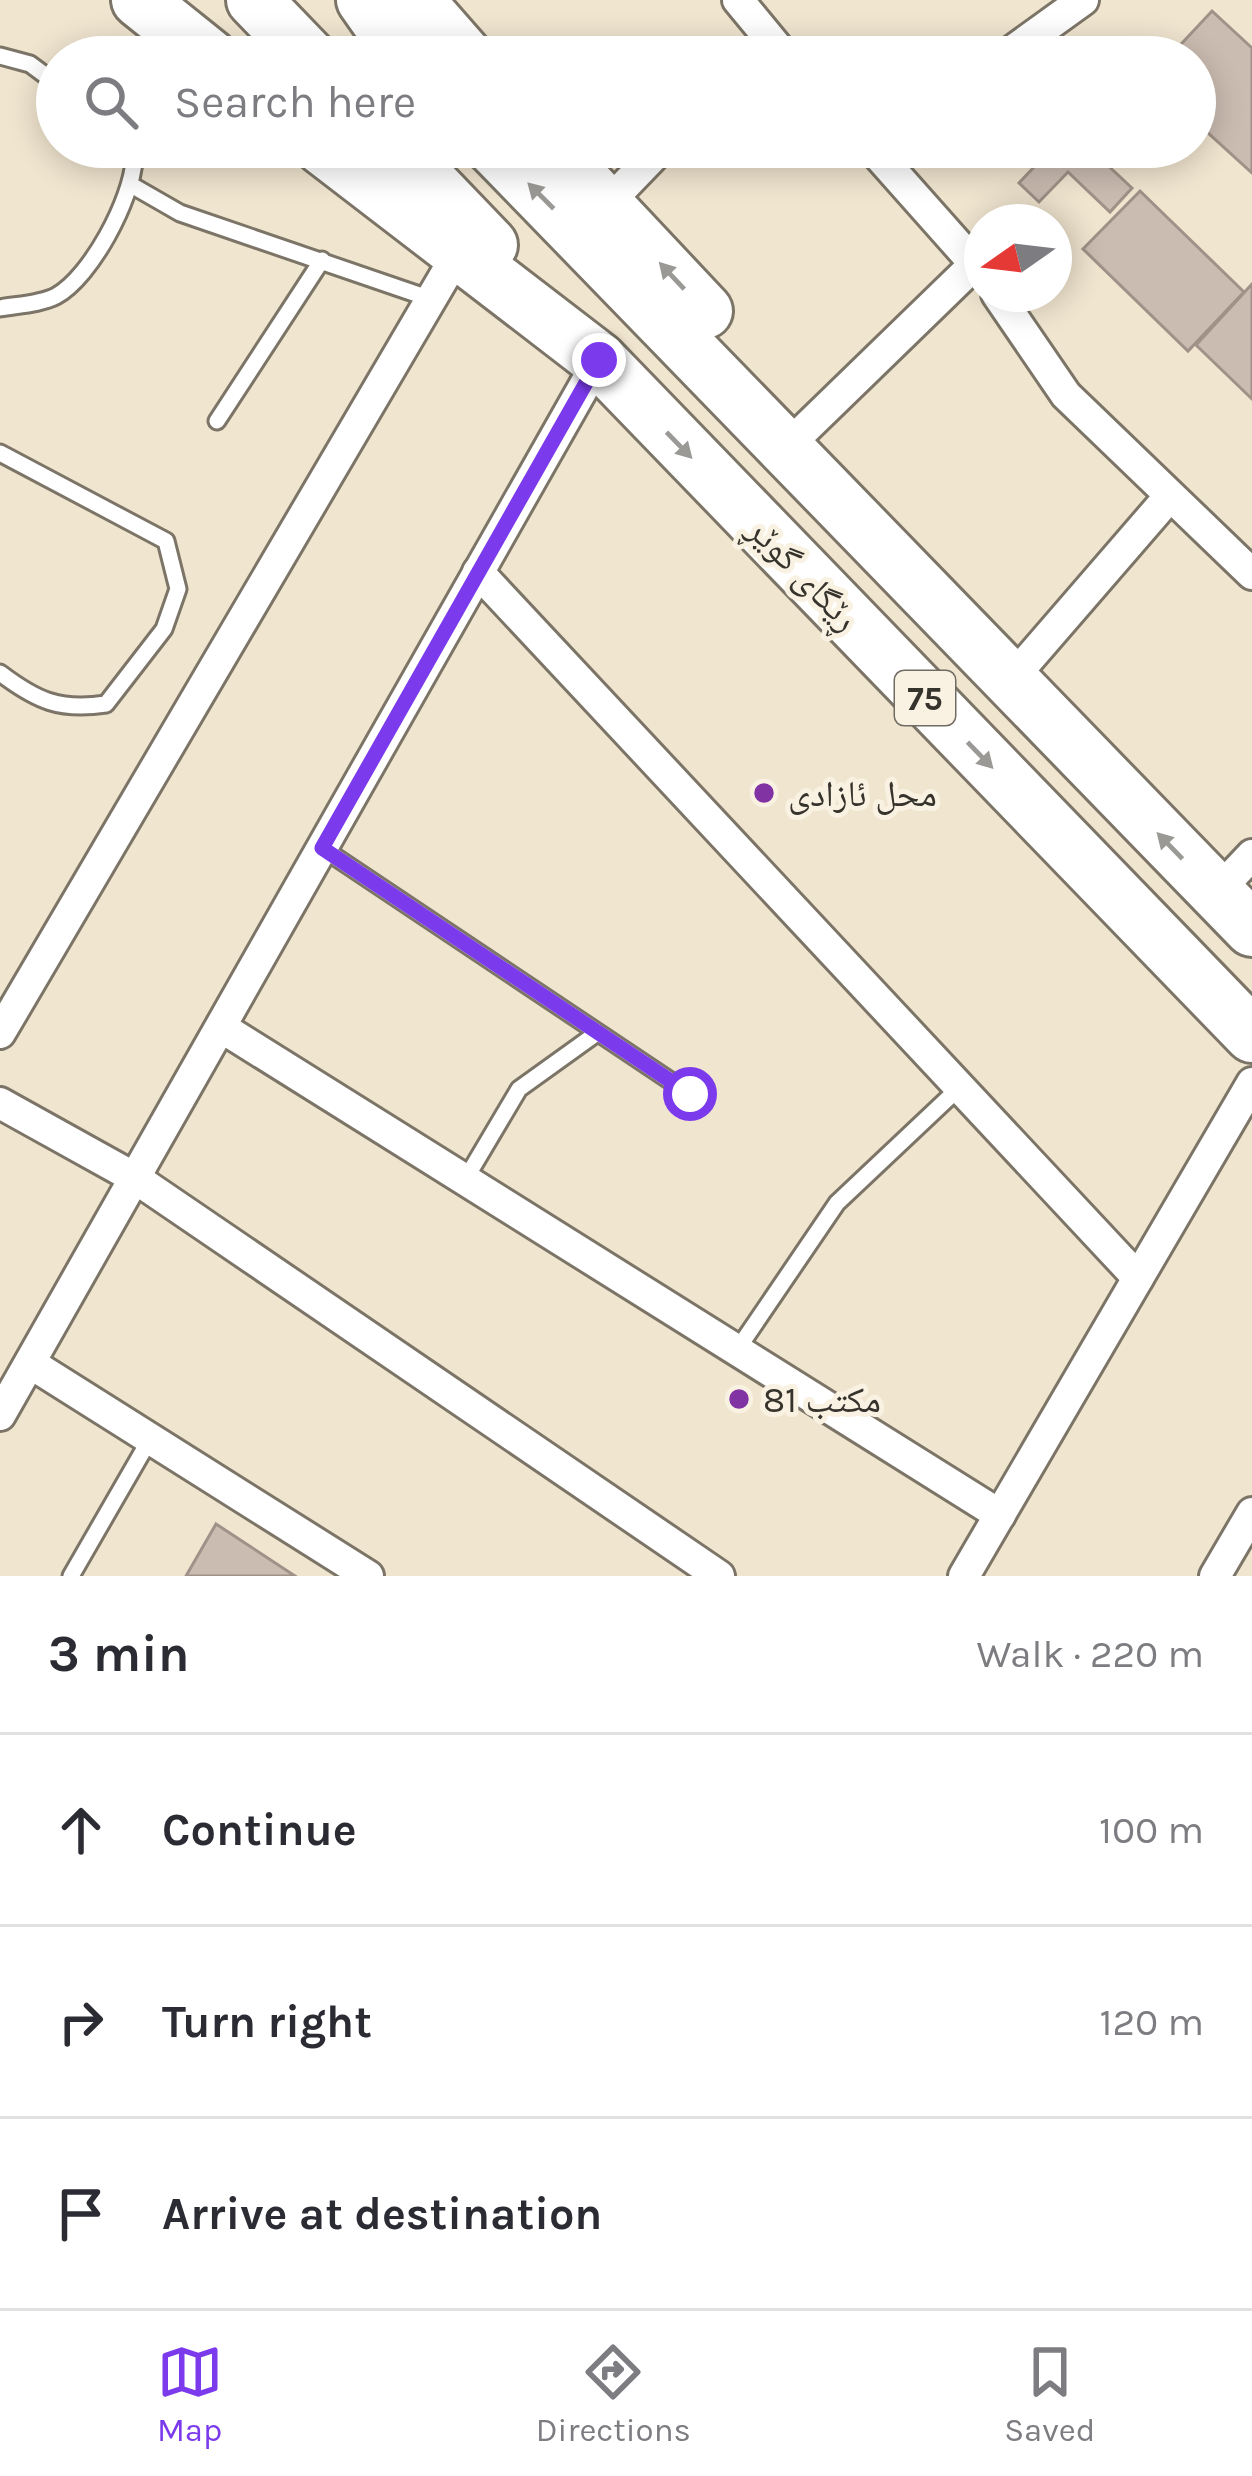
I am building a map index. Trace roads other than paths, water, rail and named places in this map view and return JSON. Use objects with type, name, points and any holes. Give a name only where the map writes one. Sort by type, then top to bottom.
[{"type":"highway","points":[[139,0],[184,36]]},
{"type":"highway","points":[[254,0],[289,36]]},
{"type":"highway","points":[[364,0],[389,36]]},
{"type":"highway","points":[[416,0],[448,36]]},
{"type":"highway","name":"ڕێگای گوێڕ","points":[[342,168],[444,277],[599,360],[1252,1035]]},
{"type":"highway","points":[[416,168],[599,360]]},
{"type":"highway","name":"ڕێگای گوێڕ","points":[[514,168],[1010,682],[1240,892]]},
{"type":"highway","name":"ڕێگای گوێڕ","points":[[571,168],[778,388],[896,567]]},
{"type":"street","points":[[738,0],[762,36]]},
{"type":"street","points":[[1033,36],[1083,0]]},
{"type":"street","points":[[606,205],[642,168]]},
{"type":"street","points":[[893,168],[964,250]]},
{"type":"street","points":[[0,1033],[444,277]]},
{"type":"street","points":[[805,429],[964,282]]},
{"type":"street","points":[[1009,312],[1066,395],[1252,574]]},
{"type":"street","points":[[0,1415],[599,360]]},
{"type":"street","points":[[1010,682],[1169,497]]},
{"type":"street","points":[[478,572],[1138,1278]]},
{"type":"street","points":[[220,1027],[1000,1515]]},
{"type":"street","points":[[964,1576],[1252,1083]]},
{"type":"street","points":[[0,1103],[135,1178],[719,1576]]},
{"type":"street","points":[[30,1363],[368,1576]]},
{"type":"street","points":[[1215,1576],[1252,1513]]},
{"type":"lane","points":[[0,56],[36,68]]},
{"type":"lane","points":[[0,308],[56,296],[92,260],[133,186],[134,168]]},
{"type":"lane","points":[[133,186],[179,213],[322,260],[444,277]]},
{"type":"lane","points":[[217,421],[322,260]]},
{"type":"lane","points":[[0,453],[166,541],[178,590],[164,629],[106,704],[71,710],[35,700],[0,673]]},
{"type":"lane","points":[[322,848],[690,1094]]},
{"type":"lane","points":[[465,1180],[519,1089],[597,1033]]},
{"type":"lane","points":[[737,1351],[837,1203],[960,1087]]},
{"type":"lane","points":[[71,1576],[150,1439]]},
{"type":"place","name":"محل ئازادى","points":[[764,793]]},
{"type":"place","name":"مكتب 81","points":[[739,1399]]}]
